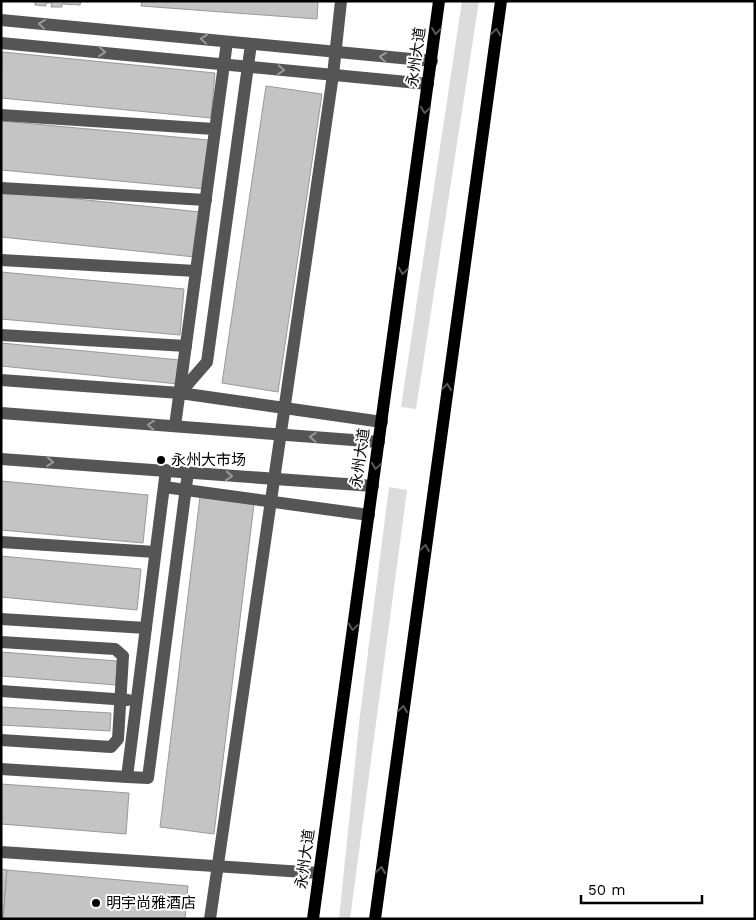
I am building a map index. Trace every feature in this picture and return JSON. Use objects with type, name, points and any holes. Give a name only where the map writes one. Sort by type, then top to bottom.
[{"type":"main road","name":"永州大道","points":[[313,919],[440,1]]},
{"type":"main road","points":[[374,919],[500,1]]},
{"type":"street","points":[[210,919],[333,75],[341,1]]},
{"type":"street","points":[[1,20],[432,62]]},
{"type":"street","points":[[1,42],[428,84]]},
{"type":"street","points":[[175,426],[227,42]]},
{"type":"street","points":[[180,393],[206,362],[251,44]]},
{"type":"street","points":[[1,116],[214,129]]},
{"type":"street","points":[[1,188],[206,200]]},
{"type":"street","points":[[1,260],[196,271]]},
{"type":"street","points":[[1,335],[186,346]]},
{"type":"street","points":[[1,380],[180,393],[382,422]]},
{"type":"street","points":[[1,413],[379,442]]},
{"type":"street","points":[[1,459],[373,486]]},
{"type":"street","points":[[127,777],[166,470]]},
{"type":"street","points":[[1,769],[148,778],[188,472]]},
{"type":"street","points":[[164,487],[369,515]]},
{"type":"street","points":[[1,542],[155,552]]},
{"type":"street","points":[[1,619],[146,628]]},
{"type":"street","points":[[1,642],[115,650],[123,656],[118,740],[115,745],[111,747],[1,740]]},
{"type":"street","points":[[1,692],[136,700]]},
{"type":"street","points":[[1,852],[319,873]]},
{"type":"shaded area","points":[[462,1],[479,1],[416,409],[401,407]]},
{"type":"shaded area","points":[[389,487],[407,490],[350,919],[339,919],[360,715]]},
{"type":"building","points":[[31,1],[81,1],[80,5],[62,4],[62,7],[51,7],[52,3],[46,3],[46,6],[35,5],[35,2]]},
{"type":"building","points":[[142,1],[318,1],[317,19],[141,6]]},
{"type":"building","points":[[2,52],[215,73],[211,118],[1,98]]},
{"type":"building","points":[[266,86],[322,94],[278,392],[222,383]]},
{"type":"building","points":[[1,121],[209,140],[205,189],[1,170]]},
{"type":"building","points":[[1,191],[200,212],[195,257],[1,237]]},
{"type":"building","points":[[1,272],[184,289],[180,335],[1,319]]},
{"type":"building","points":[[1,343],[180,360],[178,384],[1,366]]},
{"type":"building","points":[[1,481],[148,495],[143,543],[1,530]]},
{"type":"building","points":[[200,497],[254,504],[214,834],[160,827]]},
{"type":"building","points":[[1,556],[141,569],[137,610],[1,597]]},
{"type":"building","points":[[1,652],[117,661],[116,685],[1,676]]},
{"type":"building","points":[[1,707],[111,713],[110,731],[1,725]]},
{"type":"building","points":[[1,784],[129,793],[126,834],[1,824]]},
{"type":"building","points":[[1,869],[7,870],[3,919],[1,919]]},
{"type":"building","name":"明宇尚雅酒店","points":[[7,870],[188,886],[185,919],[3,919]]},
{"type":"place","name":"永州大市场","points":[[161,460]]},
{"type":"place","name":"明宇尚雅酒店","points":[[96,903]]}]
